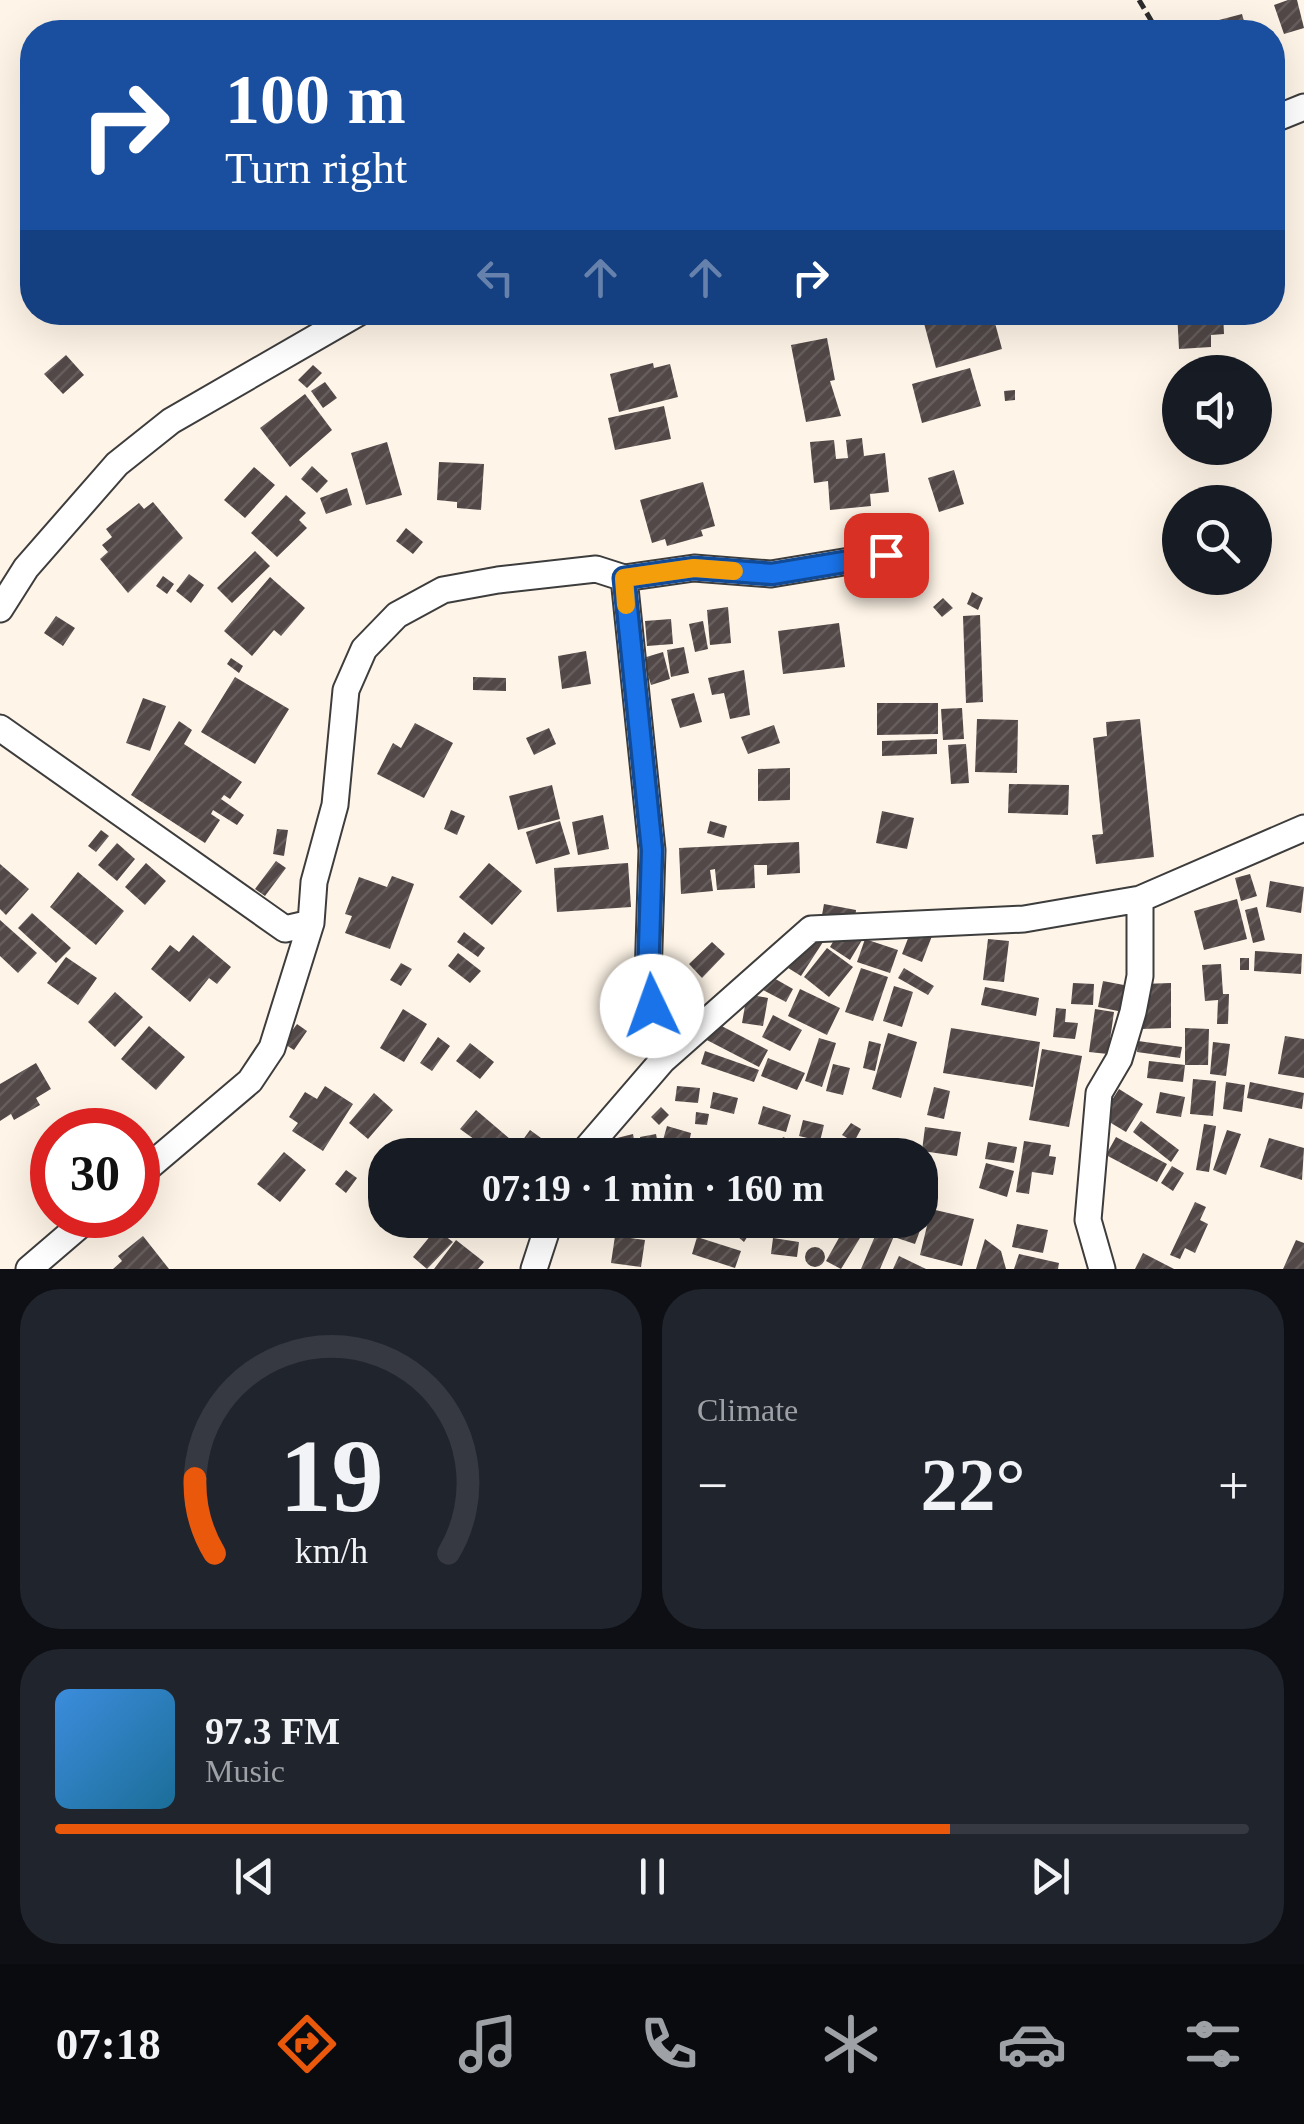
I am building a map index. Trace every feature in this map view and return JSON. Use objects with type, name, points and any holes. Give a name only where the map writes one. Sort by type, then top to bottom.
[{"type":"street","points":[[0,610],[26,568],[117,464],[171,421],[337,325]]},
{"type":"street","points":[[160,1157],[250,1081],[272,1048],[311,923],[314,882],[334,806],[346,690],[364,649],[397,615],[443,590],[596,569],[624,578],[694,568],[772,574],[886,555]]},
{"type":"street","points":[[624,578],[652,850],[648,979],[662,1062]]},
{"type":"street","points":[[0,728],[285,928],[311,923]]},
{"type":"street","points":[[596,1138],[662,1062],[811,928],[1024,920],[1140,899],[1304,828]]},
{"type":"street","points":[[1102,1269],[1088,1220],[1098,1093],[1118,1059],[1134,1012],[1140,976],[1140,899]]},
{"type":"street","points":[[30,1269],[66,1238]]},
{"type":"street","points":[[534,1269],[544,1238]]},
{"type":"building","points":[[1297,0],[1304,28],[1285,34],[1285,20],[1279,20],[1274,5]]},
{"type":"building","points":[[1242,14],[1244,20],[1219,20]]},
{"type":"building","points":[[924,325],[996,325],[1002,349],[936,368]]},
{"type":"building","points":[[1178,325],[1224,325],[1224,334],[1211,335],[1211,347],[1179,349]]},
{"type":"building","points":[[827,338],[835,380],[830,381],[841,416],[806,422],[791,345]]},
{"type":"building","points":[[66,355],[84,375],[63,394],[44,374]]},
{"type":"building","points":[[653,363],[654,368],[670,364],[678,397],[619,412],[610,374]]},
{"type":"building","points":[[313,365],[322,373],[307,388],[298,380]]},
{"type":"building","points":[[970,368],[981,406],[922,423],[912,384]]},
{"type":"building","points":[[325,382],[337,398],[323,408],[311,391]]},
{"type":"building","points":[[1015,390],[1015,400],[1005,401],[1004,391]]},
{"type":"building","points":[[305,394],[332,430],[290,467],[260,428]]},
{"type":"building","points":[[664,406],[671,439],[615,450],[608,418]]},
{"type":"building","points":[[862,438],[864,456],[885,453],[889,492],[870,494],[871,506],[830,510],[828,481],[814,483],[810,442],[834,440],[836,459],[848,458],[846,440]]},
{"type":"building","points":[[387,442],[402,495],[366,505],[351,453]]},
{"type":"building","points":[[439,462],[484,464],[481,510],[457,508],[457,502],[437,500]]},
{"type":"building","points":[[312,466],[328,481],[317,493],[301,479]]},
{"type":"building","points":[[254,467],[275,485],[245,518],[224,500]]},
{"type":"building","points":[[954,470],[964,504],[939,512],[928,478]]},
{"type":"building","points":[[703,482],[715,526],[701,530],[703,536],[667,546],[665,539],[652,543],[640,500]]},
{"type":"building","points":[[347,488],[352,505],[326,514],[320,498]]},
{"type":"building","points":[[286,495],[306,513],[299,520],[307,528],[277,557],[251,533]]},
{"type":"building","points":[[153,502],[183,538],[128,593],[100,559],[108,552],[102,545],[112,537],[106,529],[139,503],[144,509]]},
{"type":"building","points":[[406,528],[423,542],[413,554],[396,541]]},
{"type":"building","points":[[255,551],[270,566],[232,603],[217,588]]},
{"type":"building","points":[[189,574],[204,585],[191,603],[176,591]]},
{"type":"building","points":[[163,576],[174,584],[167,594],[156,586]]},
{"type":"building","points":[[270,577],[305,608],[281,636],[274,630],[252,656],[224,631]]},
{"type":"building","points":[[972,592],[983,598],[978,610],[967,604]]},
{"type":"building","points":[[943,598],[953,608],[942,617],[933,607]]},
{"type":"building","points":[[728,607],[731,643],[710,645],[707,610]]},
{"type":"building","points":[[980,615],[983,702],[966,703],[963,616]]},
{"type":"building","points":[[56,616],[75,628],[63,646],[44,633]]},
{"type":"building","points":[[671,619],[673,644],[647,646],[645,621]]},
{"type":"building","points":[[703,621],[708,649],[695,652],[689,624]]},
{"type":"building","points":[[839,623],[845,667],[783,674],[778,631]]},
{"type":"building","points":[[684,647],[689,673],[671,677],[667,650]]},
{"type":"building","points":[[586,651],[591,684],[562,689],[558,656]]},
{"type":"building","points":[[663,652],[670,679],[651,685],[643,658]]},
{"type":"building","points":[[231,658],[243,666],[239,673],[227,664]]},
{"type":"building","points":[[744,670],[750,715],[730,719],[724,693],[712,695],[708,678]]},
{"type":"building","points":[[235,677],[289,709],[255,764],[201,732]]},
{"type":"building","points":[[473,677],[506,678],[506,691],[473,690]]},
{"type":"building","points":[[694,693],[702,722],[680,728],[671,699]]},
{"type":"building","points":[[143,698],[166,706],[150,751],[126,743]]},
{"type":"building","points":[[877,703],[938,703],[938,734],[877,735]]},
{"type":"building","points":[[962,708],[964,739],[943,740],[941,709]]},
{"type":"building","points":[[977,719],[1018,720],[1017,773],[975,772]]},
{"type":"building","points":[[1140,719],[1154,857],[1096,864],[1092,835],[1103,834],[1093,738],[1107,736],[1106,722]]},
{"type":"building","points":[[179,721],[192,730],[184,744],[242,782],[230,799],[224,795],[221,799],[244,815],[237,825],[213,810],[211,814],[220,820],[205,843],[131,795]]},
{"type":"building","points":[[415,723],[453,743],[424,798],[377,774],[393,743],[401,748]]},
{"type":"building","points":[[774,725],[780,743],[748,754],[741,737]]},
{"type":"building","points":[[549,728],[556,744],[534,755],[526,738]]},
{"type":"building","points":[[937,739],[937,754],[882,756],[882,741]]},
{"type":"building","points":[[966,744],[969,783],[951,784],[948,745]]},
{"type":"building","points":[[790,768],[790,800],[758,801],[758,769]]},
{"type":"building","points":[[1009,784],[1069,785],[1068,815],[1008,813]]},
{"type":"building","points":[[552,785],[560,819],[518,830],[509,796]]},
{"type":"building","points":[[451,810],[465,816],[457,835],[444,829]]},
{"type":"building","points":[[882,811],[914,818],[907,849],[876,843]]},
{"type":"building","points":[[603,815],[609,849],[578,855],[572,822]]},
{"type":"building","points":[[560,821],[570,854],[536,864],[526,832]]},
{"type":"building","points":[[710,821],[727,826],[724,838],[707,833]]},
{"type":"building","points":[[277,829],[288,830],[284,856],[273,854]]},
{"type":"building","points":[[101,830],[109,836],[96,852],[88,846]]},
{"type":"building","points":[[799,842],[800,873],[767,875],[767,865],[754,865],[755,888],[717,890],[715,869],[710,870],[713,891],[681,894],[679,848]]},
{"type":"building","points":[[117,843],[135,859],[117,881],[98,865]]},
{"type":"building","points":[[276,861],[286,868],[265,896],[255,889]]},
{"type":"building","points":[[146,863],[166,881],[145,905],[125,887]]},
{"type":"building","points":[[489,863],[522,891],[492,925],[459,897]]},
{"type":"building","points":[[628,863],[631,907],[557,912],[554,868]]},
{"type":"building","points":[[0,864],[29,889],[6,915],[0,909]]},
{"type":"building","points":[[78,872],[124,911],[96,945],[50,907]]},
{"type":"building","points":[[1250,874],[1257,896],[1241,901],[1235,878]]},
{"type":"building","points":[[392,876],[414,884],[390,949],[345,933],[352,916],[345,914],[359,877],[387,887]]},
{"type":"building","points":[[1270,881],[1304,887],[1301,913],[1266,907]]},
{"type":"building","points":[[1237,899],[1247,939],[1204,950],[1194,911]]},
{"type":"building","points":[[824,904],[856,910],[855,920],[822,915]]},
{"type":"building","points":[[1257,907],[1265,940],[1253,943],[1245,910]]},
{"type":"building","points":[[32,913],[71,948],[56,963],[18,928]]},
{"type":"building","points":[[0,920],[37,953],[18,973],[0,956]]},
{"type":"building","points":[[841,928],[862,940],[850,960],[830,947]]},
{"type":"building","points":[[912,928],[932,936],[922,962],[902,954]]},
{"type":"building","points":[[464,932],[485,948],[478,957],[457,942]]},
{"type":"building","points":[[808,932],[823,942],[801,976],[785,966]]},
{"type":"building","points":[[193,935],[231,967],[217,984],[209,978],[190,1002],[151,969],[170,945],[179,952]]},
{"type":"building","points":[[865,939],[898,950],[890,973],[857,962]]},
{"type":"building","points":[[988,939],[1009,941],[1004,982],[983,980]]},
{"type":"building","points":[[712,942],[725,954],[702,978],[689,964]]},
{"type":"building","points":[[827,948],[853,967],[829,997],[804,977]]},
{"type":"building","points":[[1255,951],[1302,954],[1301,974],[1254,971]]},
{"type":"building","points":[[458,953],[481,971],[470,983],[448,966]]},
{"type":"building","points":[[66,957],[97,978],[78,1005],[47,983]]},
{"type":"building","points":[[1240,958],[1249,958],[1249,970],[1240,970]]},
{"type":"building","points":[[401,963],[412,969],[401,986],[390,980]]},
{"type":"building","points":[[1221,964],[1223,994],[1229,994],[1228,1024],[1217,1024],[1218,1000],[1205,1001],[1202,965]]},
{"type":"building","points":[[861,968],[888,977],[873,1021],[845,1012]]},
{"type":"building","points":[[904,968],[934,986],[928,995],[898,978]]},
{"type":"building","points":[[765,973],[793,989],[786,1002],[757,987]]},
{"type":"building","points":[[1103,981],[1129,986],[1123,1012],[1098,1007]]},
{"type":"building","points":[[1073,983],[1094,984],[1093,1005],[1071,1004]]},
{"type":"building","points":[[1171,983],[1171,1028],[1142,1029],[1142,984]]},
{"type":"building","points":[[894,986],[913,992],[902,1027],[883,1021]]},
{"type":"building","points":[[985,987],[1039,998],[1036,1016],[981,1005]]},
{"type":"building","points":[[800,989],[840,1008],[827,1035],[788,1016]]},
{"type":"building","points":[[115,992],[143,1017],[115,1047],[88,1022]]},
{"type":"building","points":[[747,994],[768,998],[763,1026],[742,1023]]},
{"type":"building","points":[[1056,1008],[1066,1009],[1065,1022],[1078,1023],[1075,1039],[1053,1037]]},
{"type":"building","points":[[403,1009],[427,1024],[404,1062],[380,1048]]},
{"type":"building","points":[[1095,1009],[1114,1012],[1108,1054],[1089,1052]]},
{"type":"building","points":[[773,1015],[802,1030],[790,1051],[762,1037]]},
{"type":"building","points":[[710,1020],[768,1050],[759,1067],[701,1037]]},
{"type":"building","points":[[297,1024],[307,1031],[294,1050],[283,1043]]},
{"type":"building","points":[[149,1026],[185,1057],[156,1090],[121,1059]]},
{"type":"building","points":[[951,1028],[1040,1042],[1033,1087],[943,1073]]},
{"type":"building","points":[[1185,1028],[1209,1029],[1208,1065],[1185,1065]]},
{"type":"building","points":[[888,1033],[917,1042],[901,1098],[872,1089]]},
{"type":"building","points":[[1285,1036],[1304,1039],[1304,1078],[1278,1074]]},
{"type":"building","points":[[438,1037],[450,1046],[432,1071],[420,1063]]},
{"type":"building","points":[[819,1038],[836,1043],[822,1087],[805,1081]]},
{"type":"building","points":[[869,1041],[881,1044],[875,1071],[863,1068]]},
{"type":"building","points":[[1138,1041],[1182,1047],[1180,1058],[1137,1052]]},
{"type":"building","points":[[1213,1042],[1230,1044],[1226,1076],[1210,1074]]},
{"type":"building","points":[[470,1043],[494,1062],[480,1079],[456,1061]]},
{"type":"building","points":[[1042,1049],[1082,1056],[1069,1127],[1029,1120]]},
{"type":"building","points":[[705,1051],[759,1070],[754,1082],[701,1064]]},
{"type":"building","points":[[768,1058],[805,1073],[797,1090],[761,1076]]},
{"type":"building","points":[[1149,1061],[1185,1065],[1183,1082],[1147,1078]]},
{"type":"building","points":[[36,1063],[51,1089],[36,1098],[40,1105],[14,1120],[11,1114],[0,1121],[0,1084]]},
{"type":"building","points":[[833,1064],[850,1068],[843,1095],[826,1091]]},
{"type":"building","points":[[1193,1079],[1216,1081],[1213,1116],[1190,1114]]},
{"type":"building","points":[[1226,1082],[1245,1085],[1242,1112],[1223,1109]]},
{"type":"building","points":[[1250,1082],[1304,1093],[1302,1109],[1247,1098]]},
{"type":"building","points":[[325,1086],[353,1104],[323,1151],[292,1131],[298,1123],[289,1117],[305,1092],[317,1099]]},
{"type":"building","points":[[677,1086],[700,1088],[698,1103],[675,1101]]},
{"type":"building","points":[[934,1087],[950,1091],[944,1119],[927,1115]]},
{"type":"building","points":[[1119,1089],[1143,1104],[1126,1132],[1101,1117]]},
{"type":"building","points":[[713,1092],[738,1098],[734,1114],[710,1108]]},
{"type":"building","points":[[1160,1092],[1185,1097],[1181,1117],[1156,1113]]},
{"type":"building","points":[[374,1093],[393,1110],[368,1139],[349,1123]]},
{"type":"building","points":[[763,1106],[791,1115],[786,1132],[758,1124]]},
{"type":"building","points":[[661,1107],[669,1115],[659,1125],[651,1117]]},
{"type":"building","points":[[476,1110],[509,1138],[472,1138],[460,1129]]},
{"type":"building","points":[[696,1112],[709,1114],[707,1125],[695,1124]]},
{"type":"building","points":[[803,1120],[824,1125],[821,1138],[799,1136]]},
{"type":"building","points":[[1141,1121],[1179,1150],[1171,1162],[1133,1132]]},
{"type":"building","points":[[851,1123],[861,1129],[856,1138],[842,1135]]},
{"type":"building","points":[[1204,1124],[1216,1126],[1209,1172],[1196,1170]]},
{"type":"building","points":[[667,1126],[691,1133],[690,1138],[664,1138]]},
{"type":"building","points":[[925,1127],[961,1132],[957,1156],[938,1153],[938,1138],[924,1138]]},
{"type":"building","points":[[530,1130],[541,1138],[524,1138]]},
{"type":"building","points":[[1227,1130],[1241,1134],[1226,1175],[1213,1170]]},
{"type":"building","points":[[1116,1137],[1167,1164],[1157,1182],[1106,1155]]},
{"type":"building","points":[[1269,1138],[1304,1148],[1302,1180],[1260,1167]]},
{"type":"building","points":[[1024,1141],[1051,1145],[1049,1156],[1056,1157],[1053,1175],[1032,1172],[1029,1194],[1016,1192]]},
{"type":"building","points":[[988,1142],[1017,1147],[1014,1163],[985,1159]]},
{"type":"building","points":[[284,1152],[306,1170],[280,1202],[257,1184]]},
{"type":"building","points":[[986,1163],[1014,1171],[1007,1197],[979,1188]]},
{"type":"building","points":[[1172,1166],[1184,1173],[1173,1191],[1161,1183]]},
{"type":"building","points":[[346,1170],[357,1178],[346,1193],[335,1184]]},
{"type":"building","points":[[1195,1202],[1206,1207],[1200,1220],[1208,1224],[1195,1253],[1185,1248],[1180,1259],[1170,1255]]},
{"type":"building","points":[[938,1211],[974,1219],[962,1266],[920,1255],[924,1238],[938,1238]]},
{"type":"building","points":[[1017,1224],[1048,1230],[1043,1253],[1012,1247]]},
{"type":"building","points":[[145,1238],[169,1269],[113,1269],[122,1261],[118,1256]]},
{"type":"building","points":[[429,1238],[448,1238],[453,1242],[427,1269],[413,1257]]},
{"type":"building","points":[[615,1238],[645,1240],[641,1267],[611,1263]]},
{"type":"building","points":[[697,1238],[741,1251],[735,1268],[692,1254]]},
{"type":"building","points":[[773,1238],[799,1242],[797,1257],[771,1254]]},
{"type":"building","points":[[839,1238],[860,1238],[841,1269],[826,1261]]},
{"type":"building","points":[[874,1238],[893,1238],[880,1269],[861,1269]]},
{"type":"building","points":[[985,1239],[1001,1251],[1006,1269],[976,1269]]},
{"type":"building","points":[[456,1240],[484,1262],[478,1269],[434,1269]]},
{"type":"building","points":[[1296,1240],[1304,1243],[1304,1269],[1283,1269]]},
{"type":"building","points":[[815,1247],[825,1257],[815,1267],[805,1257]]},
{"type":"building","points":[[1143,1253],[1174,1269],[1135,1269]]},
{"type":"building","points":[[1019,1254],[1059,1263],[1058,1269],[1014,1269]]},
{"type":"building","points":[[899,1256],[926,1269],[893,1269]]},
{"type":"slow traffic","points":[[626,605],[624,578],[694,568],[734,571]]},
{"type":"route","points":[[652,1006],[648,979],[652,850],[624,578],[694,568],[772,574],[886,555]]}]
